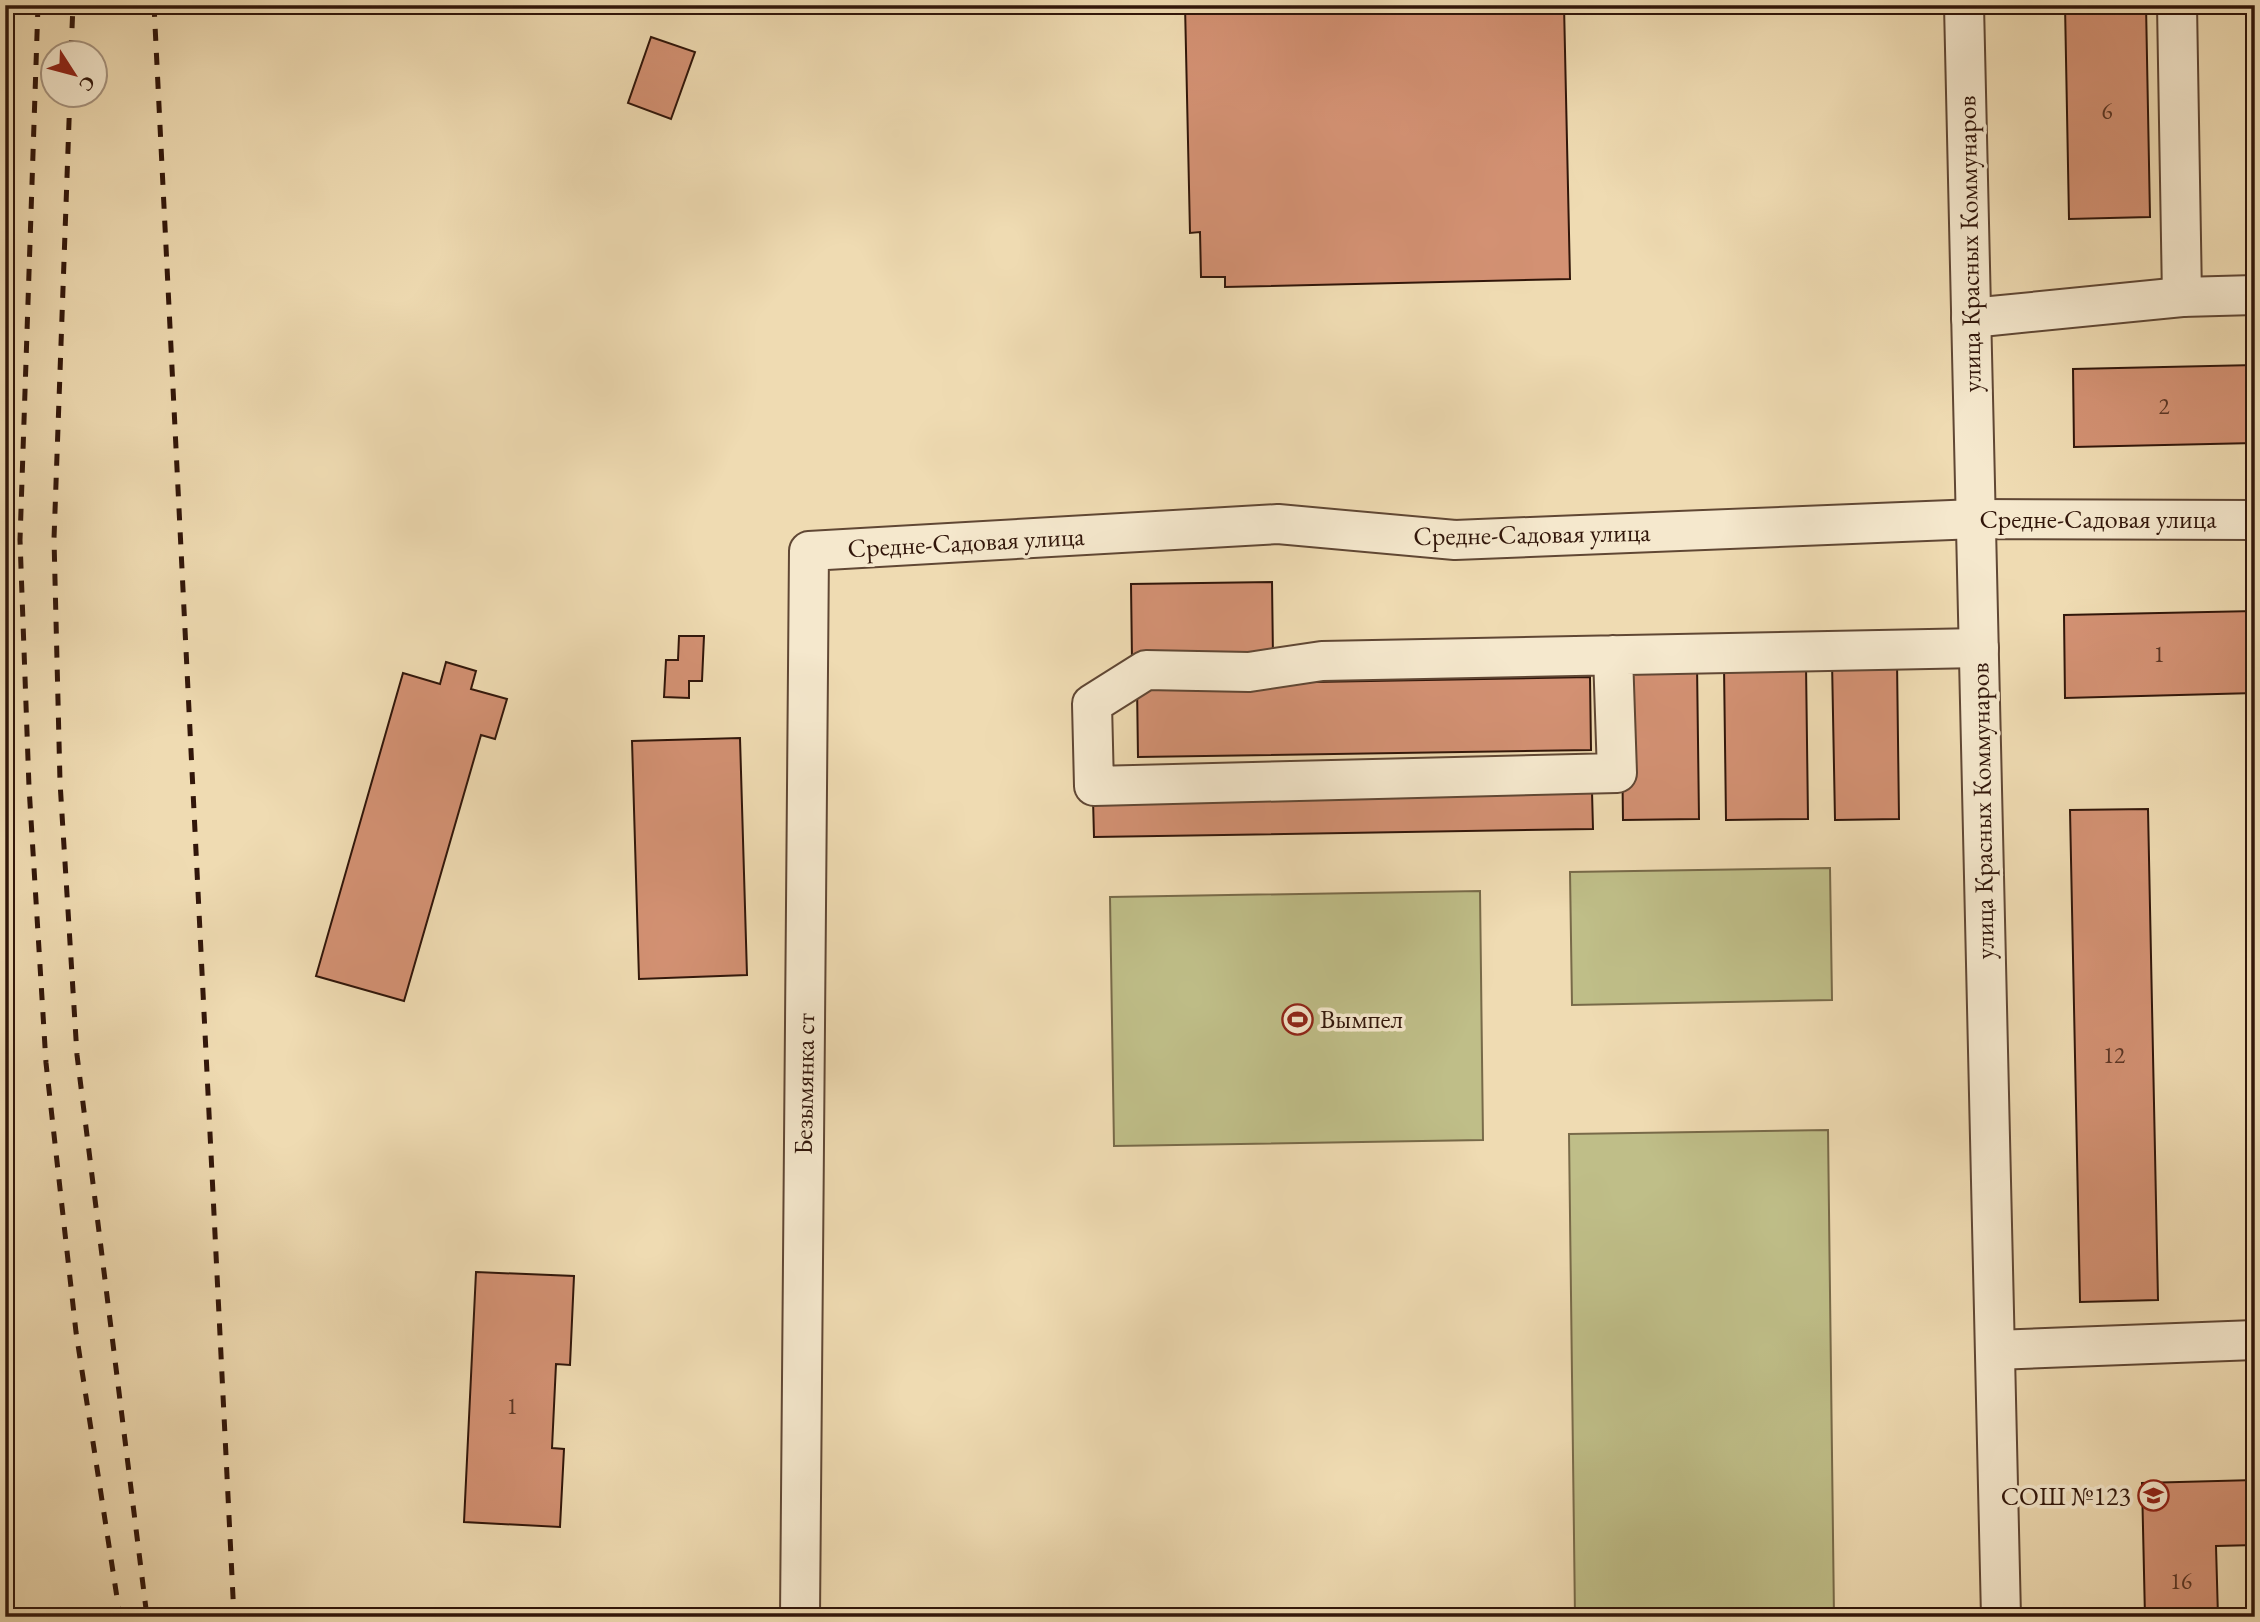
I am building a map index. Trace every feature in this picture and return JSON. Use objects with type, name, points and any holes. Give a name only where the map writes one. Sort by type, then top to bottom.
[{"type":"street","name":"улица Красных Коммунаров","points":[[1964,5],[2001,1617]]},
{"type":"street","points":[[2177,5],[2182,297]]},
{"type":"street","points":[[1971,318],[2182,297],[2255,295]]},
{"type":"street","name":"Средне-Садовая улица","points":[[809,551],[1278,524],[1455,540],[1976,519],[2255,520]]},
{"type":"street","name":"Безымянка ст","points":[[800,1617],[809,551]]},
{"type":"street","points":[[1613,655],[1616,773],[1094,786],[1092,704],[1146,670],[1249,671],[1322,661],[1613,655],[1979,648]]},
{"type":"street","points":[[1995,1350],[2255,1340]]},
{"type":"shaded area","points":[[1830,868],[1832,1000],[1572,1005],[1570,872]]},
{"type":"shaded area","name":"Вымпел","points":[[1480,891],[1483,1140],[1114,1146],[1110,897]]},
{"type":"shaded area","points":[[1828,1130],[1834,1617],[1575,1617],[1569,1134]]},
{"type":"building","points":[[1185,5],[1564,5],[1570,279],[1225,287],[1225,277],[1201,277],[1200,232],[1190,233]]},
{"type":"building","points":[[2065,5],[2146,5],[2150,217],[2069,219]]},
{"type":"building","points":[[651,37],[695,52],[671,119],[628,103]]},
{"type":"building","points":[[2255,365],[2255,443],[2074,447],[2073,369]]},
{"type":"building","points":[[1272,582],[1273,658],[1132,660],[1131,584]]},
{"type":"building","points":[[2255,611],[2255,693],[2065,698],[2064,615]]},
{"type":"building","points":[[679,636],[704,636],[702,681],[689,681],[689,698],[664,697],[666,660],[678,660]]},
{"type":"building","points":[[1897,660],[1899,819],[1835,820],[1832,661]]},
{"type":"building","points":[[446,662],[476,671],[471,689],[507,699],[495,739],[481,735],[404,1001],[316,976],[403,673],[440,684]]},
{"type":"building","points":[[1697,663],[1699,819],[1623,820],[1621,665]]},
{"type":"building","points":[[1806,664],[1808,819],[1726,820],[1724,666]]},
{"type":"building","points":[[1590,677],[1591,750],[1138,757],[1137,685]]},
{"type":"building","points":[[740,738],[747,975],[639,979],[632,741]]},
{"type":"building","points":[[1592,791],[1593,829],[1094,837],[1093,799]]},
{"type":"building","points":[[2148,809],[2158,1300],[2080,1302],[2070,810]]},
{"type":"building","points":[[476,1272],[574,1276],[570,1365],[556,1364],[552,1448],[564,1449],[560,1527],[464,1522]]},
{"type":"building","points":[[2255,1480],[2255,1545],[2216,1546],[2218,1617],[2145,1617],[2142,1483]]},
{"type":"railway","points":[[38,5],[20,540],[29,787],[46,1063],[76,1332],[120,1617]]},
{"type":"railway","points":[[72,38],[73,5]]},
{"type":"railway","points":[[154,5],[234,1617]]},
{"type":"railway","points":[[69,108],[54,539],[60,782],[77,1055],[147,1617]]},
{"type":"place","name":"Вымпел","points":[[1297,1019]]},
{"type":"place","name":"СОШ №123","points":[[2154,1496]]}]
